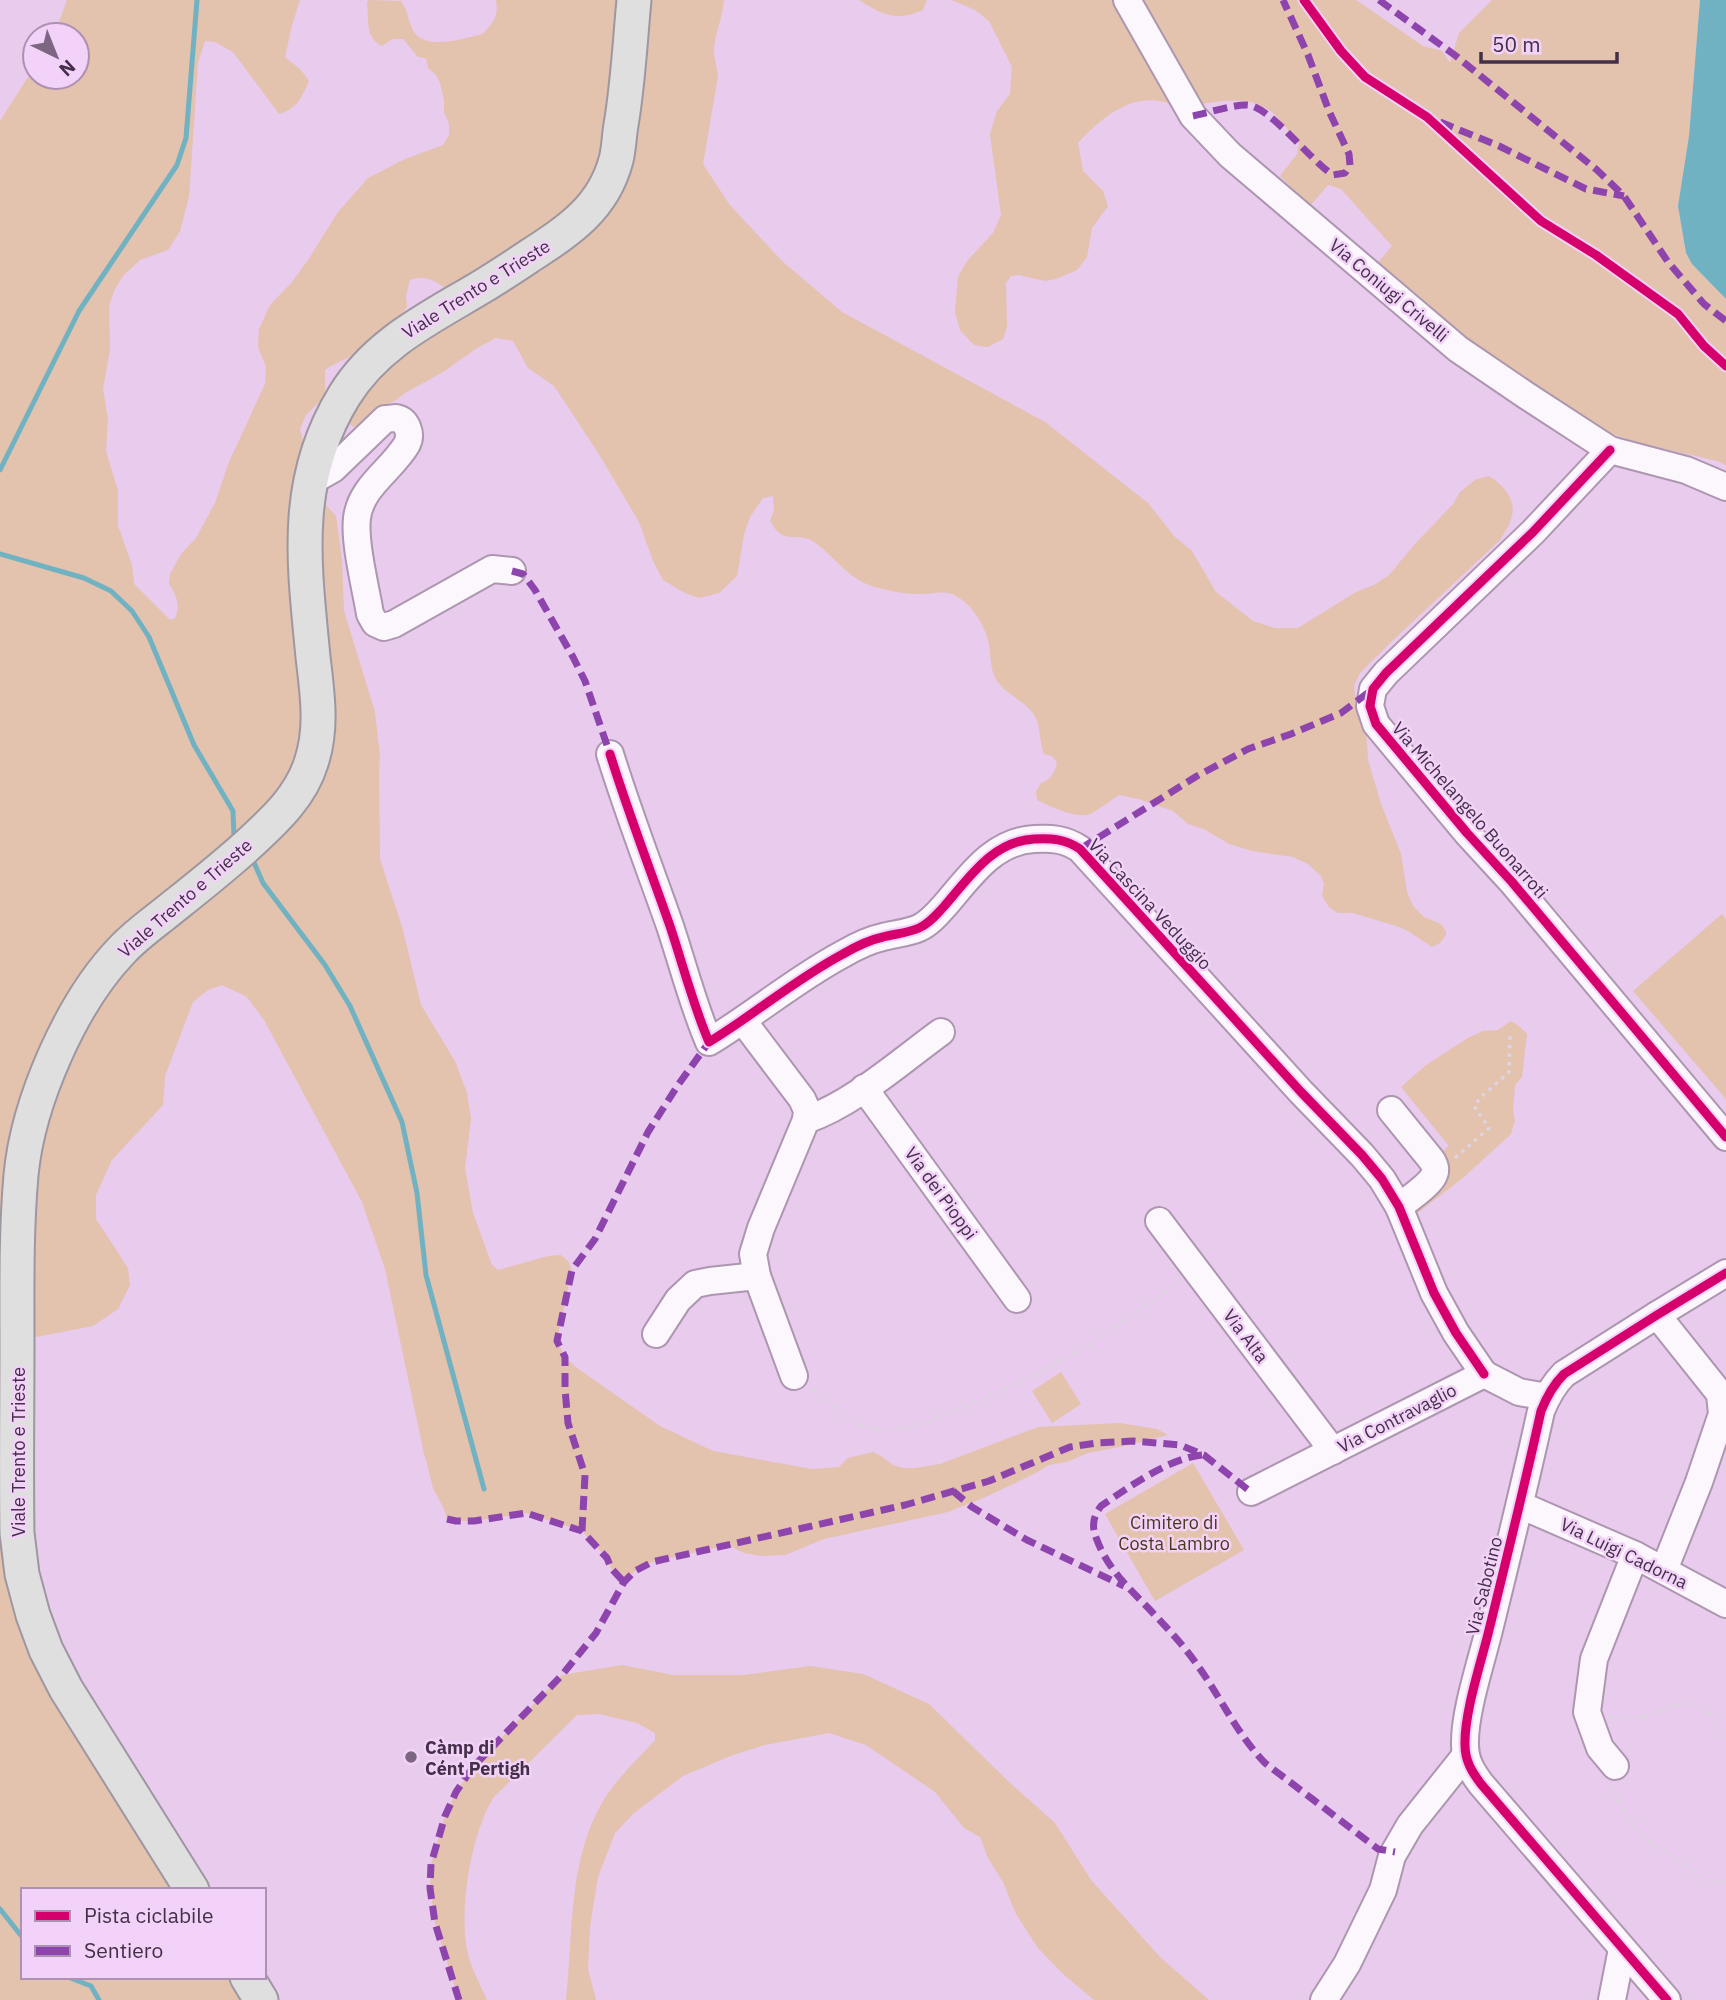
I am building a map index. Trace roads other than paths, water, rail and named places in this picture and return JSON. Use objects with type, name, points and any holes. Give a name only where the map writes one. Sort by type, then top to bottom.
[{"type":"main road","name":"Viale Trento e Trieste","points":[[191,1888],[66,1689],[46,1650],[22,1574],[17,1533],[16,1255],[21,1171],[32,1118],[66,1031],[101,973],[126,946],[229,862],[267,827],[285,809],[309,771],[316,746],[319,713],[304,563],[307,501],[312,471],[322,443],[343,398],[380,353],[421,321],[485,285],[551,242],[582,219],[595,205],[616,160],[634,0]]},
{"type":"main road","points":[[248,1979],[261,2000]]},
{"type":"street","name":"Via Coniugi Crivelli","points":[[1127,0],[1193,116],[1208,134],[1458,349],[1609,450],[1686,470],[1726,487]]},
{"type":"street","points":[[310,482],[333,469],[385,419],[396,418],[404,423],[409,432],[409,441],[373,483],[361,502],[356,519],[370,614],[375,623],[384,627],[492,569],[512,571]]},
{"type":"street","name":"Via Michelangelo Buonarroti","points":[[1609,450],[1533,532],[1386,673],[1373,689],[1370,706],[1376,724],[1392,744],[1726,1137]]},
{"type":"street","name":"Via Cascina Veduggio","points":[[610,754],[709,1042],[811,972],[844,953],[879,938],[920,927],[937,914],[974,872],[1000,848],[1020,839],[1059,839],[1070,842],[1090,858],[1382,1180],[1399,1207],[1434,1293],[1456,1333],[1484,1374]]},
{"type":"street","points":[[743,1021],[802,1099],[807,1110],[806,1120],[761,1228],[753,1254],[757,1276],[794,1376]]},
{"type":"street","points":[[806,1120],[824,1114],[864,1088],[941,1032]]},
{"type":"street","name":"Via dei Pioppi","points":[[864,1088],[1017,1299]]},
{"type":"street","points":[[1391,1110],[1435,1167],[1435,1174],[1430,1181],[1399,1207]]},
{"type":"street","name":"Via Alta","points":[[1159,1221],[1333,1451]]},
{"type":"street","name":"Via Sabotino","points":[[1465,1756],[1464,1742],[1469,1710],[1541,1411],[1547,1396],[1564,1374],[1726,1273]]},
{"type":"street","points":[[656,1334],[678,1300],[695,1284],[757,1276]]},
{"type":"street","points":[[1657,1315],[1720,1394],[1722,1414],[1699,1482],[1664,1570]]},
{"type":"street","points":[[1484,1374],[1520,1392],[1547,1396]]},
{"type":"street","name":"Via Contravaglio","points":[[1251,1492],[1484,1374]]},
{"type":"street","name":"Via Luigi Cadorna","points":[[1520,1505],[1635,1555],[1726,1604]]},
{"type":"street","points":[[1615,1766],[1600,1748],[1587,1712],[1594,1658],[1635,1555]]},
{"type":"street","points":[[1324,2000],[1347,1964],[1383,1890],[1392,1856],[1410,1825],[1465,1756],[1481,1784],[1667,2000]]},
{"type":"street","points":[[1612,2000],[1622,1949]]},
{"type":"waterway","points":[[0,470],[79,311],[177,165],[186,138],[197,0]]},
{"type":"waterway","points":[[0,554],[84,578],[111,591],[132,611],[149,637],[194,745],[233,811],[234,837]]},
{"type":"waterway","points":[[252,858],[263,883],[325,965],[350,1006],[402,1122],[417,1193],[426,1275],[484,1489]]},
{"type":"waterway","points":[[0,1909],[21,1935]]},
{"type":"waterway","points":[[73,1979],[91,1986],[99,2000]]},
{"type":"place","name":"Càmp di Cént Pertigh","points":[[411,1757]]},
{"type":"park label","name":"Cimitero di Costa Lambro","points":[[1174,1532]]}]
